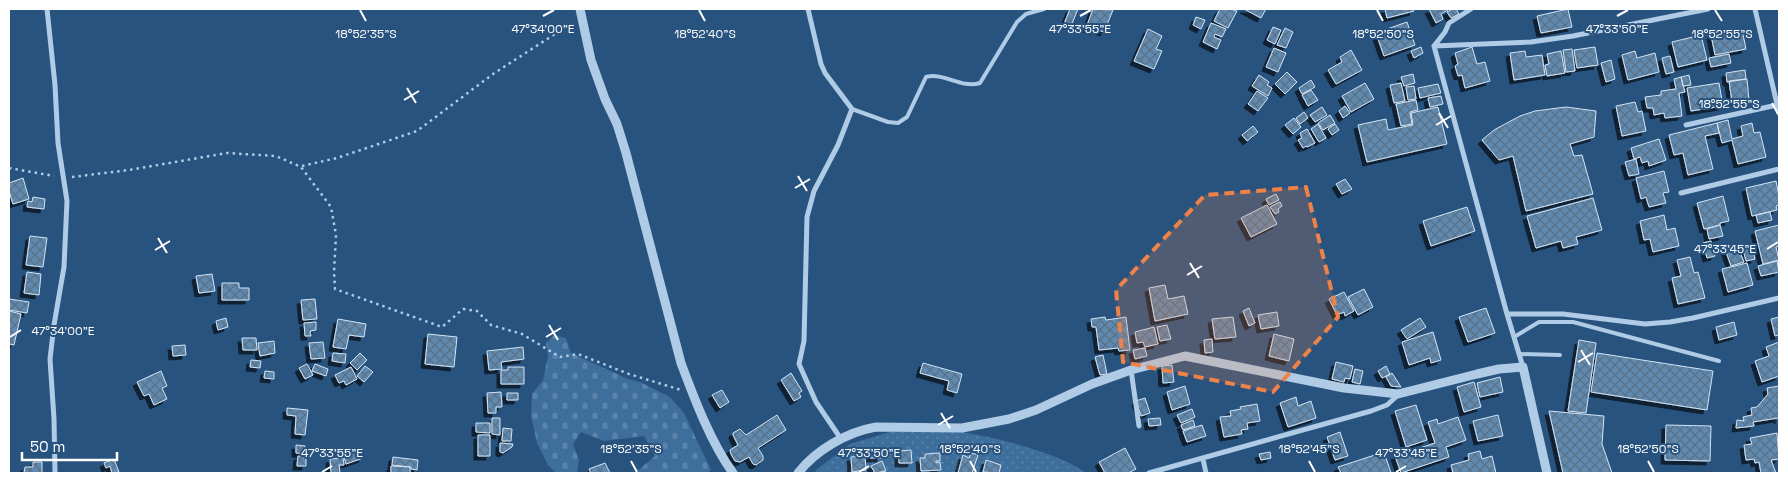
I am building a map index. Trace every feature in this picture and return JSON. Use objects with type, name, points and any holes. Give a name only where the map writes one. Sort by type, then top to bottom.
[{"type":"street","points":[[47,9],[52,50],[58,142],[67,201],[64,267],[50,359],[54,419],[54,473]]},
{"type":"street","points":[[808,9],[821,64],[825,73],[852,109],[838,145],[814,191],[807,217],[804,340],[799,364],[816,402],[841,440]]},
{"type":"street","points":[[1434,46],[1445,32],[1448,23],[1471,9]]},
{"type":"street","points":[[1434,46],[1530,42],[1573,36],[1708,9]]},
{"type":"street","points":[[1755,9],[1777,95],[1779,113]]},
{"type":"street","points":[[581,13],[591,60],[605,100],[617,124],[626,153],[672,334],[692,394],[714,440],[733,473]]},
{"type":"street","points":[[1434,46],[1507,314],[1524,367],[1547,473]]},
{"type":"street","points":[[1686,125],[1777,105]]},
{"type":"street","points":[[1681,193],[1779,170]]},
{"type":"street","points":[[1507,314],[1563,314],[1645,324],[1693,318],[1779,298]]},
{"type":"street","points":[[798,473],[814,457],[863,429],[962,428],[1009,419],[1036,410],[1092,384],[1132,370],[1185,356],[1344,388],[1398,394],[1485,372],[1524,367]]},
{"type":"street","points":[[1132,370],[1139,426]]},
{"type":"street","points":[[1149,473],[1371,411],[1387,405],[1398,394]]},
{"type":"street","points":[[1203,459],[1206,473]]},
{"type":"lane","points":[[852,109],[888,122],[898,123],[907,117],[926,77],[932,75],[971,86],[980,83],[1017,22],[1026,14],[1044,9]]},
{"type":"lane","points":[[1514,337],[1539,322],[1573,322],[1719,361]]},
{"type":"lane","points":[[1519,354],[1560,355]]},
{"type":"path","points":[[301,167],[337,158],[417,131],[493,74],[581,13]]},
{"type":"path","points":[[9,168],[63,178],[128,170],[227,153],[276,156],[301,167],[330,206],[336,235],[335,289],[442,327],[463,310],[477,311],[492,325],[522,334],[560,357],[578,354],[629,374],[692,394]]},
{"type":"highlighted area","points":[[1306,187],[1338,317],[1273,392],[1123,362],[1116,290],[1205,195]]},
{"type":"green space","points":[[554,335],[566,338],[571,353],[628,379],[640,382],[670,397],[684,413],[711,470],[708,473],[635,473],[655,456],[644,436],[604,441],[581,432],[573,444],[579,460],[577,473],[556,473],[548,465],[537,443],[531,416],[532,394],[543,380],[548,356],[546,343]]},
{"type":"green space","points":[[896,430],[947,430],[985,436],[1042,452],[1075,466],[1086,473],[815,473],[816,470],[850,444]]},
{"type":"building","points":[[1070,9],[1078,9],[1071,26],[1064,24]]},
{"type":"building","points":[[1093,9],[1113,10],[1104,32],[1086,28]]},
{"type":"building","points":[[1220,9],[1237,11],[1228,28],[1214,21]]},
{"type":"building","points":[[1244,9],[1266,9],[1261,18]]},
{"type":"building","points":[[1385,9],[1413,9],[1414,11],[1387,18]]},
{"type":"building","points":[[1429,9],[1448,10],[1441,14],[1443,19],[1436,23]]},
{"type":"building","points":[[1450,9],[1456,9],[1459,14],[1451,18],[1447,12]]},
{"type":"building","points":[[1568,9],[1572,27],[1541,33],[1537,16]]},
{"type":"building","points":[[1196,17],[1205,20],[1201,29],[1193,25]]},
{"type":"building","points":[[1407,22],[1415,45],[1384,56],[1376,33]]},
{"type":"building","points":[[1211,23],[1226,29],[1222,37],[1215,34],[1214,37],[1221,40],[1217,49],[1203,42]]},
{"type":"building","points":[[1273,27],[1281,30],[1275,44],[1267,40]]},
{"type":"building","points":[[1285,28],[1293,32],[1286,48],[1277,45]]},
{"type":"building","points":[[1148,29],[1162,36],[1156,49],[1162,51],[1154,69],[1134,61]]},
{"type":"building","points":[[1742,29],[1746,49],[1715,55],[1711,35]]},
{"type":"building","points":[[1701,35],[1707,60],[1678,67],[1672,42]]},
{"type":"building","points":[[1421,47],[1423,53],[1414,58],[1411,51]]},
{"type":"building","points":[[1472,47],[1477,64],[1485,62],[1490,81],[1465,88],[1462,75],[1458,76],[1455,66],[1458,64],[1455,53]]},
{"type":"building","points":[[1595,47],[1598,65],[1577,68],[1574,50]]},
{"type":"building","points":[[1274,48],[1286,53],[1278,72],[1266,67]]},
{"type":"building","points":[[1572,49],[1575,71],[1566,72],[1563,50]]},
{"type":"building","points":[[1351,50],[1362,70],[1336,84],[1328,70],[1342,62],[1340,57]]},
{"type":"building","points":[[1525,51],[1526,57],[1542,55],[1545,75],[1514,80],[1510,53]]},
{"type":"building","points":[[1561,51],[1565,73],[1547,76],[1545,65],[1549,64],[1547,54]]},
{"type":"building","points":[[1635,51],[1637,58],[1655,53],[1659,72],[1628,80],[1622,55]]},
{"type":"building","points":[[1729,54],[1731,63],[1711,67],[1709,58]]},
{"type":"building","points":[[1670,56],[1674,72],[1666,74],[1662,58]]},
{"type":"building","points":[[1611,60],[1615,79],[1606,82],[1601,63]]},
{"type":"building","points":[[1745,70],[1746,79],[1727,82],[1726,73]]},
{"type":"building","points":[[1287,72],[1297,82],[1285,94],[1275,84]]},
{"type":"building","points":[[1413,74],[1415,83],[1404,86],[1401,77]]},
{"type":"building","points":[[1259,75],[1269,82],[1267,85],[1272,88],[1268,96],[1252,86]]},
{"type":"building","points":[[1689,75],[1691,85],[1683,86],[1681,77]]},
{"type":"building","points":[[1681,77],[1685,92],[1679,93],[1682,116],[1665,118],[1664,113],[1654,115],[1653,108],[1647,108],[1645,97],[1661,95],[1661,91],[1676,89],[1674,79]]},
{"type":"building","points":[[1747,79],[1749,100],[1732,102],[1729,81]]},
{"type":"building","points":[[1311,80],[1315,87],[1302,94],[1299,88]]},
{"type":"building","points":[[1365,83],[1374,99],[1351,112],[1342,96]]},
{"type":"building","points":[[1401,83],[1405,101],[1394,103],[1390,85]]},
{"type":"building","points":[[1719,83],[1723,106],[1691,111],[1687,88]]},
{"type":"building","points":[[1438,84],[1441,93],[1420,98],[1418,88]]},
{"type":"building","points":[[1414,86],[1416,99],[1408,100],[1406,87]]},
{"type":"building","points":[[1311,90],[1318,100],[1308,106],[1302,95]]},
{"type":"building","points":[[1257,91],[1268,98],[1258,111],[1248,104]]},
{"type":"building","points":[[1441,96],[1443,104],[1430,107],[1428,98]]},
{"type":"building","points":[[1416,100],[1418,110],[1410,112],[1412,124],[1401,126],[1396,104]]},
{"type":"building","points":[[1635,102],[1638,112],[1642,111],[1646,131],[1622,136],[1616,106]]},
{"type":"building","points":[[1345,106],[1350,113],[1343,118],[1339,111]]},
{"type":"building","points":[[1322,107],[1327,115],[1315,122],[1310,115]]},
{"type":"building","points":[[1438,107],[1447,144],[1367,162],[1358,125],[1386,119],[1388,130],[1413,125],[1411,113]]},
{"type":"building","points":[[1566,107],[1596,111],[1594,137],[1570,144],[1574,156],[1582,155],[1593,194],[1526,211],[1513,156],[1499,160],[1482,140],[1494,130],[1520,116],[1535,111]]},
{"type":"building","points":[[1304,112],[1308,118],[1300,124],[1296,118]]},
{"type":"building","points":[[1330,115],[1335,123],[1323,130],[1318,123]]},
{"type":"building","points":[[1294,118],[1301,127],[1293,134],[1285,125]]},
{"type":"building","points":[[1728,120],[1732,139],[1743,136],[1741,126],[1752,123],[1754,133],[1760,132],[1766,157],[1738,164],[1732,140],[1722,143],[1717,123]]},
{"type":"building","points":[[1717,123],[1719,133],[1705,136],[1713,169],[1688,175],[1683,153],[1674,155],[1669,135]]},
{"type":"building","points":[[1318,124],[1326,138],[1319,142],[1311,129]]},
{"type":"building","points":[[1335,124],[1339,130],[1332,135],[1328,129]]},
{"type":"building","points":[[1253,126],[1258,132],[1247,141],[1242,135]]},
{"type":"building","points":[[1307,129],[1315,143],[1303,148],[1298,140],[1302,138],[1300,133]]},
{"type":"building","points":[[1659,139],[1666,160],[1649,166],[1648,161],[1642,163],[1640,157],[1634,159],[1631,148]]},
{"type":"building","points":[[1636,159],[1639,174],[1629,176],[1625,162]]},
{"type":"building","points":[[1664,171],[1669,192],[1663,193],[1666,203],[1649,207],[1646,197],[1641,199],[1636,178]]},
{"type":"building","points":[[23,178],[29,199],[13,204],[9,183]]},
{"type":"building","points":[[1345,179],[1352,189],[1342,194],[1336,184]]},
{"type":"building","points":[[1776,181],[1779,196],[1779,205],[1776,206],[1777,210],[1752,216],[1746,188]]},
{"type":"building","points":[[1276,194],[1279,200],[1269,205],[1266,199]]},
{"type":"building","points":[[1723,196],[1729,221],[1704,229],[1697,203]]},
{"type":"building","points":[[33,197],[45,199],[44,209],[27,207],[28,201],[32,202]]},
{"type":"building","points":[[1593,198],[1602,230],[1576,237],[1578,244],[1563,248],[1561,241],[1536,248],[1527,216]]},
{"type":"building","points":[[1280,202],[1282,206],[1278,209],[1279,212],[1275,214],[1270,207]]},
{"type":"building","points":[[1267,205],[1277,224],[1251,237],[1241,218]]},
{"type":"building","points":[[1467,207],[1475,231],[1431,246],[1423,221]]},
{"type":"building","points":[[1770,212],[1772,220],[1758,223],[1756,215]]},
{"type":"building","points":[[1664,215],[1667,230],[1675,228],[1679,246],[1653,252],[1650,239],[1644,240],[1640,221]]},
{"type":"building","points":[[1720,225],[1723,236],[1709,239],[1707,229]]},
{"type":"building","points":[[1779,225],[1779,246],[1776,247],[1779,260],[1763,264],[1755,231]]},
{"type":"building","points":[[30,236],[47,238],[43,267],[26,265]]},
{"type":"building","points":[[1711,241],[1715,256],[1707,258],[1703,243]]},
{"type":"building","points":[[1737,245],[1744,262],[1731,266],[1725,249]]},
{"type":"building","points":[[1752,247],[1755,259],[1746,261],[1743,249]]},
{"type":"building","points":[[1690,257],[1694,273],[1698,272],[1705,298],[1678,304],[1672,278],[1681,276],[1677,260]]},
{"type":"building","points":[[1777,261],[1779,272],[1761,276],[1758,266]]},
{"type":"building","points":[[1747,263],[1753,285],[1728,292],[1722,269]]},
{"type":"building","points":[[27,272],[41,274],[39,295],[24,293]]},
{"type":"building","points":[[212,274],[215,291],[199,293],[196,276]]},
{"type":"building","points":[[222,283],[239,283],[239,288],[249,288],[249,300],[222,300]]},
{"type":"building","points":[[1165,285],[1168,299],[1184,296],[1188,314],[1155,321],[1149,288]]},
{"type":"building","points":[[1364,289],[1373,307],[1358,315],[1348,297]]},
{"type":"building","points":[[1344,292],[1354,311],[1345,316],[1344,312],[1337,315],[1329,299]]},
{"type":"building","points":[[9,299],[29,302],[27,313],[9,310]]},
{"type":"building","points":[[315,299],[317,319],[303,320],[301,300]]},
{"type":"building","points":[[1249,308],[1255,323],[1249,326],[1243,311]]},
{"type":"building","points":[[1486,308],[1495,333],[1468,342],[1459,317]]},
{"type":"building","points":[[9,311],[21,314],[14,345],[9,344]]},
{"type":"building","points":[[1277,312],[1279,326],[1261,329],[1258,315]]},
{"type":"building","points":[[1105,317],[1106,320],[1126,317],[1130,350],[1119,351],[1118,348],[1099,350],[1096,327],[1092,327],[1091,319]]},
{"type":"building","points":[[1233,317],[1236,337],[1215,339],[1212,319]]},
{"type":"building","points":[[1779,317],[1779,335],[1775,336],[1771,319]]},
{"type":"building","points":[[226,318],[228,327],[218,330],[216,321]]},
{"type":"building","points":[[1420,318],[1426,327],[1407,339],[1401,330]]},
{"type":"building","points":[[338,319],[366,324],[364,337],[349,335],[346,349],[333,347]]},
{"type":"building","points":[[316,322],[316,330],[310,331],[311,336],[305,336],[304,323]]},
{"type":"building","points":[[1734,322],[1737,335],[1719,340],[1716,327]]},
{"type":"building","points":[[1167,325],[1171,339],[1160,341],[1157,327]]},
{"type":"building","points":[[1154,327],[1158,344],[1145,347],[1143,342],[1137,343],[1135,332]]},
{"type":"building","points":[[1433,332],[1441,360],[1431,363],[1430,358],[1409,365],[1402,342]]},
{"type":"building","points":[[428,334],[457,337],[454,367],[425,364]]},
{"type":"building","points":[[1274,334],[1294,339],[1289,361],[1269,356]]},
{"type":"building","points":[[242,338],[256,338],[257,350],[243,350]]},
{"type":"building","points":[[1212,339],[1213,352],[1205,353],[1204,340]]},
{"type":"building","points":[[1579,340],[1596,343],[1586,413],[1568,411]]},
{"type":"building","points":[[274,341],[275,353],[260,356],[258,343]]},
{"type":"building","points":[[323,342],[325,358],[311,359],[309,343]]},
{"type":"building","points":[[1779,342],[1779,376],[1762,382],[1755,361],[1769,356],[1766,347]]},
{"type":"building","points":[[185,345],[186,355],[173,356],[172,346]]},
{"type":"building","points":[[523,347],[524,359],[501,362],[502,369],[489,370],[487,351]]},
{"type":"building","points":[[1145,348],[1147,356],[1135,359],[1133,350]]},
{"type":"building","points":[[333,353],[346,354],[345,363],[332,361]]},
{"type":"building","points":[[360,353],[367,360],[357,370],[350,363]]},
{"type":"building","points":[[1597,353],[1713,371],[1707,410],[1591,392]]},
{"type":"building","points":[[1103,355],[1107,374],[1100,375],[1095,357]]},
{"type":"building","points":[[251,360],[261,361],[260,368],[250,367]]},
{"type":"building","points":[[1336,362],[1353,366],[1350,379],[1345,378],[1344,382],[1332,379]]},
{"type":"building","points":[[923,363],[962,374],[957,393],[947,390],[949,381],[920,373]]},
{"type":"building","points":[[307,364],[313,375],[305,379],[299,368]]},
{"type":"building","points":[[315,364],[328,369],[326,376],[312,371]]},
{"type":"building","points":[[1172,365],[1174,382],[1163,383],[1162,366]]},
{"type":"building","points":[[365,366],[373,372],[364,382],[357,376]]},
{"type":"building","points":[[1386,366],[1390,374],[1382,378],[1378,371]]},
{"type":"building","points":[[351,367],[357,379],[346,385],[344,381],[339,383],[335,375]]},
{"type":"building","points":[[508,367],[524,367],[524,384],[501,384],[501,370],[508,370]]},
{"type":"building","points":[[1355,369],[1363,371],[1360,384],[1352,382]]},
{"type":"building","points":[[161,371],[167,386],[162,388],[167,399],[154,405],[149,394],[144,396],[137,382]]},
{"type":"building","points":[[265,371],[274,372],[274,379],[264,378]]},
{"type":"building","points":[[791,373],[802,391],[799,393],[801,397],[794,401],[781,380]]},
{"type":"building","points":[[1392,373],[1401,387],[1391,386],[1386,377]]},
{"type":"building","points":[[1500,377],[1503,392],[1480,397],[1477,383]]},
{"type":"building","points":[[1474,382],[1481,407],[1464,412],[1457,387]]},
{"type":"building","points":[[1185,386],[1190,404],[1172,410],[1167,392]]},
{"type":"building","points":[[1779,386],[1779,420],[1778,418],[1753,422],[1754,426],[1736,428],[1737,420],[1744,421],[1743,417],[1752,415],[1751,408],[1757,407],[1768,394],[1767,388]]},
{"type":"building","points":[[722,390],[729,402],[720,408],[712,395]]},
{"type":"building","points":[[501,392],[502,407],[496,407],[496,413],[488,413],[487,393]]},
{"type":"building","points":[[507,393],[518,393],[518,400],[507,400]]},
{"type":"building","points":[[1296,397],[1298,406],[1311,401],[1316,418],[1288,427],[1280,403]]},
{"type":"building","points":[[1145,398],[1150,413],[1141,416],[1136,401]]},
{"type":"building","points":[[1257,404],[1260,421],[1247,423],[1248,429],[1241,430],[1242,434],[1224,437],[1220,417],[1231,416],[1230,411],[1241,409],[1240,407]]},
{"type":"building","points":[[1416,405],[1427,440],[1406,447],[1395,411]]},
{"type":"building","points":[[287,408],[308,410],[305,435],[295,434],[296,416],[287,415]]},
{"type":"building","points":[[1192,409],[1195,417],[1181,423],[1177,415]]},
{"type":"building","points":[[1549,411],[1604,416],[1602,444],[1612,473],[1563,473]]},
{"type":"building","points":[[777,415],[786,430],[758,448],[763,456],[763,460],[756,465],[753,464],[749,457],[740,462],[735,461],[730,450],[738,445],[733,433],[740,429],[746,435]]},
{"type":"building","points":[[1498,415],[1503,436],[1478,441],[1473,421]]},
{"type":"building","points":[[1458,417],[1466,440],[1446,447],[1449,457],[1401,473],[1395,456],[1435,443],[1428,422],[1437,419],[1438,424]]},
{"type":"building","points":[[492,418],[500,418],[500,435],[492,434]]},
{"type":"building","points":[[1160,418],[1161,425],[1149,426],[1148,419]]},
{"type":"building","points":[[1193,420],[1195,426],[1183,430],[1181,425]]},
{"type":"building","points":[[476,423],[490,423],[490,433],[476,432]]},
{"type":"building","points":[[1202,425],[1206,436],[1187,442],[1183,431]]},
{"type":"building","points":[[1666,425],[1711,426],[1710,461],[1665,460]]},
{"type":"building","points":[[503,428],[512,429],[511,441],[502,441]]},
{"type":"building","points":[[1340,432],[1348,456],[1335,460],[1327,437]]},
{"type":"building","points":[[1777,433],[1779,459],[1771,460],[1776,473],[1761,473],[1759,462],[1755,463],[1754,459],[1746,460],[1744,445],[1752,444],[1750,438]]},
{"type":"building","points":[[478,435],[490,435],[490,456],[478,456]]},
{"type":"building","points":[[500,443],[513,444],[512,447],[503,453],[500,452]]},
{"type":"building","points":[[296,445],[305,446],[305,454],[296,453]]},
{"type":"building","points":[[360,448],[363,458],[346,464],[343,453]]},
{"type":"building","points":[[1125,448],[1136,469],[1128,473],[1105,473],[1099,462]]},
{"type":"building","points":[[870,449],[880,449],[881,458],[870,458]]},
{"type":"building","points":[[911,450],[912,463],[899,463],[899,451]]},
{"type":"building","points":[[1480,451],[1482,459],[1492,456],[1496,473],[1453,473],[1451,465],[1469,460],[1468,454]]},
{"type":"building","points":[[1270,452],[1271,458],[1261,460],[1259,454]]},
{"type":"building","points":[[1384,452],[1391,473],[1341,473],[1338,467]]},
{"type":"building","points":[[940,453],[940,461],[936,461],[936,463],[940,462],[941,470],[921,471],[920,458],[925,458],[925,454]]},
{"type":"building","points":[[971,453],[978,455],[972,473],[958,473],[963,455],[969,458]]},
{"type":"building","points":[[298,456],[306,457],[306,466],[297,466]]},
{"type":"building","points":[[865,456],[866,470],[852,472],[851,457]]},
{"type":"building","points":[[393,457],[418,460],[417,470],[411,469],[411,467],[392,465]]},
{"type":"building","points":[[343,458],[344,465],[339,465],[340,473],[331,473],[330,459]]},
{"type":"building","points":[[114,459],[119,472],[112,473],[110,466],[106,468],[104,463]]},
{"type":"building","points":[[986,460],[1001,465],[999,473],[983,472]]},
{"type":"building","points":[[882,461],[886,471],[875,473],[871,466]]},
{"type":"building","points":[[33,462],[42,462],[42,473],[24,473],[25,467],[33,467]]},
{"type":"building","points":[[605,463],[610,473],[591,473],[589,469]]},
{"type":"building","points":[[391,466],[410,467],[410,473],[391,473]]}]
